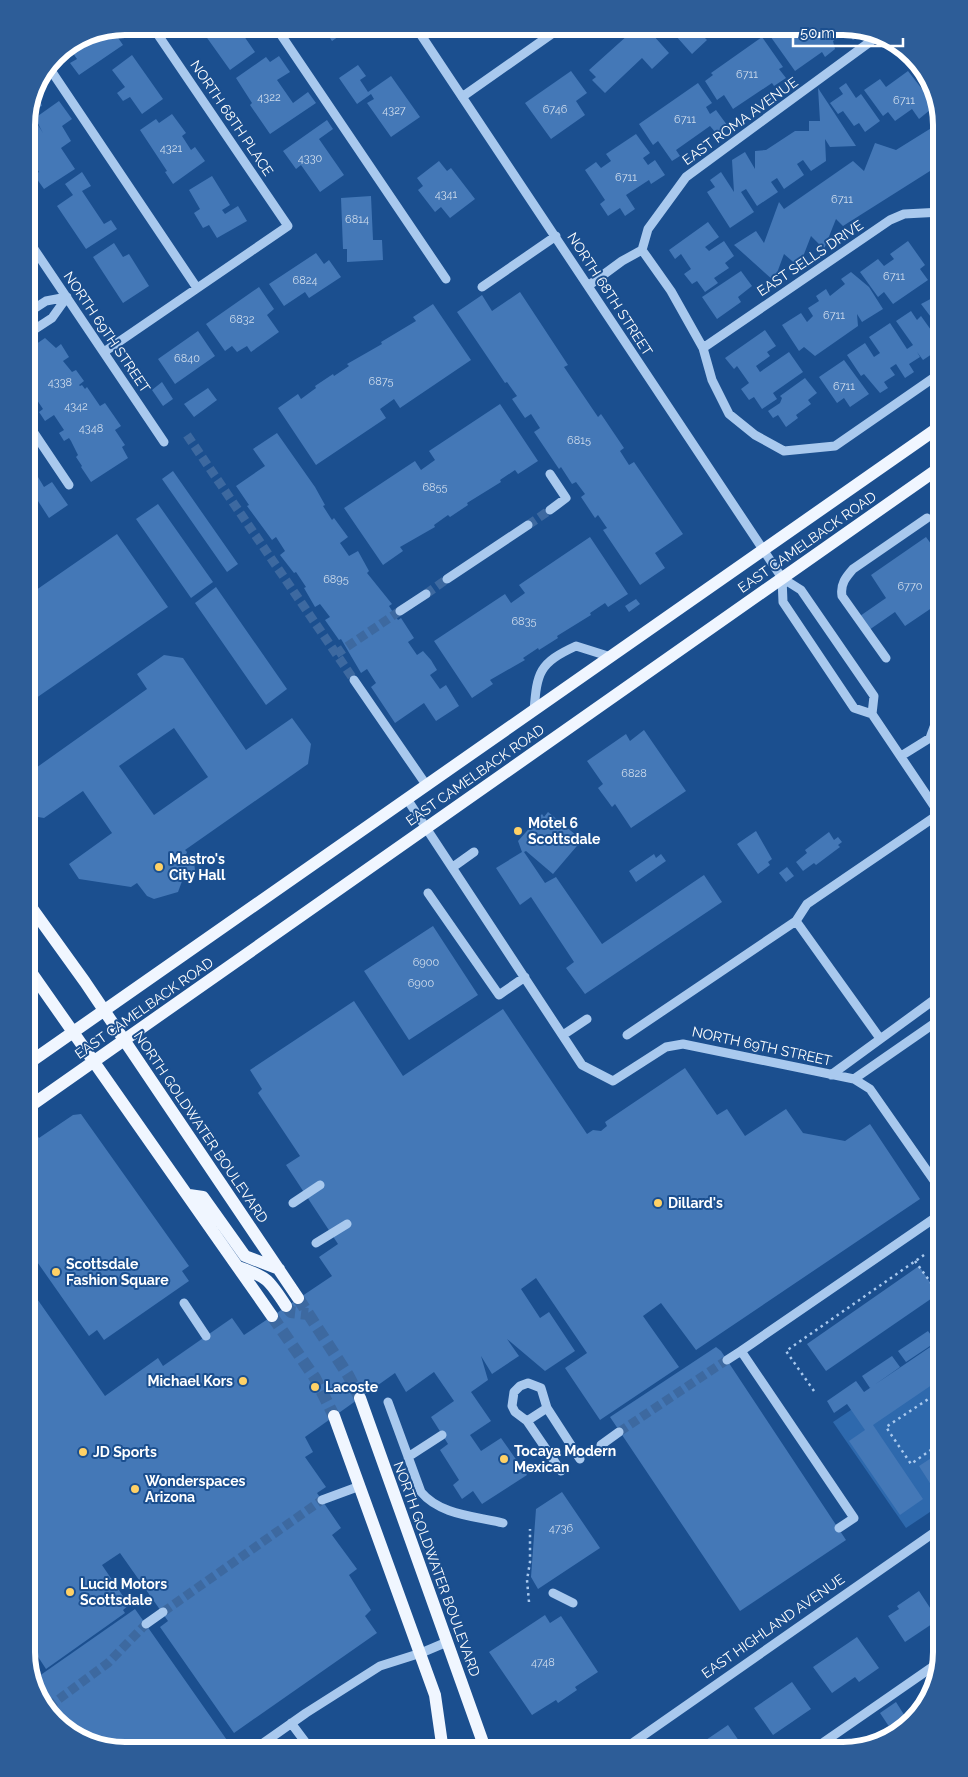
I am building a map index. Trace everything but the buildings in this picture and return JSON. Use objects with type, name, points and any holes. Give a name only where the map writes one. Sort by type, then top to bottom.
[{"type":"main road","name":"EAST CAMELBACK ROAD","points":[[35,1059],[933,431]]},
{"type":"main road","name":"EAST CAMELBACK ROAD","points":[[35,1103],[933,472]]},
{"type":"main road","name":"NORTH GOLDWATER BOULEVARD","points":[[35,913],[104,1010],[298,1298]]},
{"type":"main road","points":[[35,978],[272,1316]]},
{"type":"main road","points":[[189,1195],[203,1196],[245,1256],[279,1269]]},
{"type":"main road","points":[[238,1267],[261,1275],[270,1281],[286,1306]]},
{"type":"main road","name":"NORTH GOLDWATER BOULEVARD","points":[[360,1398],[483,1742]]},
{"type":"main road","points":[[334,1416],[421,1653],[434,1695],[442,1742]]},
{"type":"street","name":"NORTH 68TH PLACE","points":[[158,35],[288,226],[198,288]]},
{"type":"street","points":[[281,35],[446,278]]},
{"type":"street","name":"NORTH 68TH STREET","points":[[421,35],[782,578],[801,590],[874,696],[872,714]]},
{"type":"street","points":[[462,96],[550,35]]},
{"type":"street","name":"EAST ROMA AVENUE","points":[[642,250],[648,229],[686,177],[872,40]]},
{"type":"street","points":[[52,72],[198,288],[104,352]]},
{"type":"street","name":"EAST SELLS DRIVE","points":[[703,348],[890,220],[910,213],[933,212]]},
{"type":"street","points":[[482,287],[556,236]]},
{"type":"street","name":"NORTH 69TH STREET","points":[[35,250],[164,442]]},
{"type":"street","points":[[588,286],[622,261],[642,250],[671,291],[703,348],[712,380],[730,414],[755,435],[784,451],[835,446],[933,378]]},
{"type":"street","points":[[35,308],[46,301],[67,297]]},
{"type":"street","points":[[35,329],[52,318],[67,297]]},
{"type":"street","points":[[35,442],[69,485]]},
{"type":"street","points":[[550,474],[566,498],[550,510]]},
{"type":"street","points":[[886,658],[842,596],[841,588],[845,578],[853,569],[927,518]]},
{"type":"street","points":[[447,579],[528,525]]},
{"type":"street","points":[[782,578],[783,602],[854,708],[872,714],[933,805]]},
{"type":"street","points":[[400,610],[426,594]]},
{"type":"street","points":[[534,711],[537,678],[542,668],[563,652],[576,646],[611,656]]},
{"type":"street","points":[[354,680],[427,786]]},
{"type":"street","points":[[901,756],[930,738],[933,730]]},
{"type":"street","name":"NORTH 69TH STREET","points":[[408,799],[582,1065],[613,1082],[666,1047],[683,1044],[854,1079],[870,1089],[933,1179]]},
{"type":"street","points":[[627,1035],[796,921],[807,904],[933,821]]},
{"type":"street","points":[[453,866],[474,852]]},
{"type":"street","points":[[428,892],[499,995],[525,977]]},
{"type":"street","points":[[796,921],[879,1037]]},
{"type":"street","points":[[831,1075],[879,1037],[933,1000]]},
{"type":"street","points":[[563,1035],[587,1019]]},
{"type":"street","points":[[854,1079],[933,1024]]},
{"type":"street","points":[[293,1203],[320,1185]]},
{"type":"street","points":[[727,1360],[933,1219]]},
{"type":"street","points":[[316,1243],[347,1224]]},
{"type":"street","points":[[184,1304],[206,1336]]},
{"type":"street","points":[[741,1351],[854,1518],[839,1528]]},
{"type":"street","points":[[561,1472],[526,1421],[512,1406],[514,1392],[520,1386],[528,1383],[542,1388],[547,1408],[580,1458]]},
{"type":"street","points":[[388,1402],[421,1492],[428,1501],[449,1510],[503,1523]]},
{"type":"street","points":[[526,1421],[547,1408]]},
{"type":"street","points":[[601,1444],[619,1432]]},
{"type":"street","points":[[408,1457],[442,1435]]},
{"type":"street","points":[[322,1500],[360,1486]]},
{"type":"street","name":"EAST HIGHLAND AVENUE","points":[[636,1741],[933,1533]]},
{"type":"street","points":[[553,1593],[573,1603]]},
{"type":"street","points":[[146,1624],[163,1612]]},
{"type":"street","points":[[265,1742],[380,1666],[421,1653],[446,1642]]},
{"type":"street","points":[[824,1742],[931,1668]]},
{"type":"street","points":[[291,1723],[305,1742]]},
{"type":"path","points":[[814,1391],[786,1351],[924,1254]]},
{"type":"path","points":[[915,1261],[933,1287]]},
{"type":"path","points":[[933,1396],[886,1426],[911,1464],[933,1448]]},
{"type":"path","points":[[529,1602],[527,1580],[530,1562],[530,1529]]},
{"type":"shaded area","points":[[933,1355],[933,1510],[906,1528],[833,1422]]},
{"type":"tunnel","points":[[187,435],[354,680]]},
{"type":"tunnel","points":[[528,525],[550,510]]},
{"type":"tunnel","points":[[426,594],[447,579]]},
{"type":"tunnel","points":[[336,654],[400,611]]},
{"type":"tunnel","points":[[298,1298],[348,1375],[360,1398]]},
{"type":"tunnel","points":[[286,1306],[291,1312],[308,1314]]},
{"type":"tunnel","points":[[272,1316],[315,1378],[334,1416]]},
{"type":"tunnel","points":[[619,1432],[727,1360]]},
{"type":"tunnel","points":[[163,1612],[322,1500]]},
{"type":"tunnel","points":[[52,1704],[108,1663],[146,1624]]},
{"type":"place","name":"Motel 6 Scottsdale","points":[[518,831]]},
{"type":"place","name":"Mastro's City Hall","points":[[159,867]]},
{"type":"place","name":"Dillard's","points":[[658,1203]]},
{"type":"place","name":"Scottsdale Fashion Square","points":[[56,1272]]},
{"type":"place","name":"Michael Kors","points":[[243,1381]]},
{"type":"place","name":"Lacoste","points":[[315,1387]]},
{"type":"place","name":"JD Sports","points":[[83,1452]]},
{"type":"place","name":"Tocaya Modern Mexican","points":[[504,1459]]},
{"type":"place","name":"Wonderspaces Arizona","points":[[135,1489]]},
{"type":"place","name":"Lucid Motors Scottsdale","points":[[70,1592]]}]
